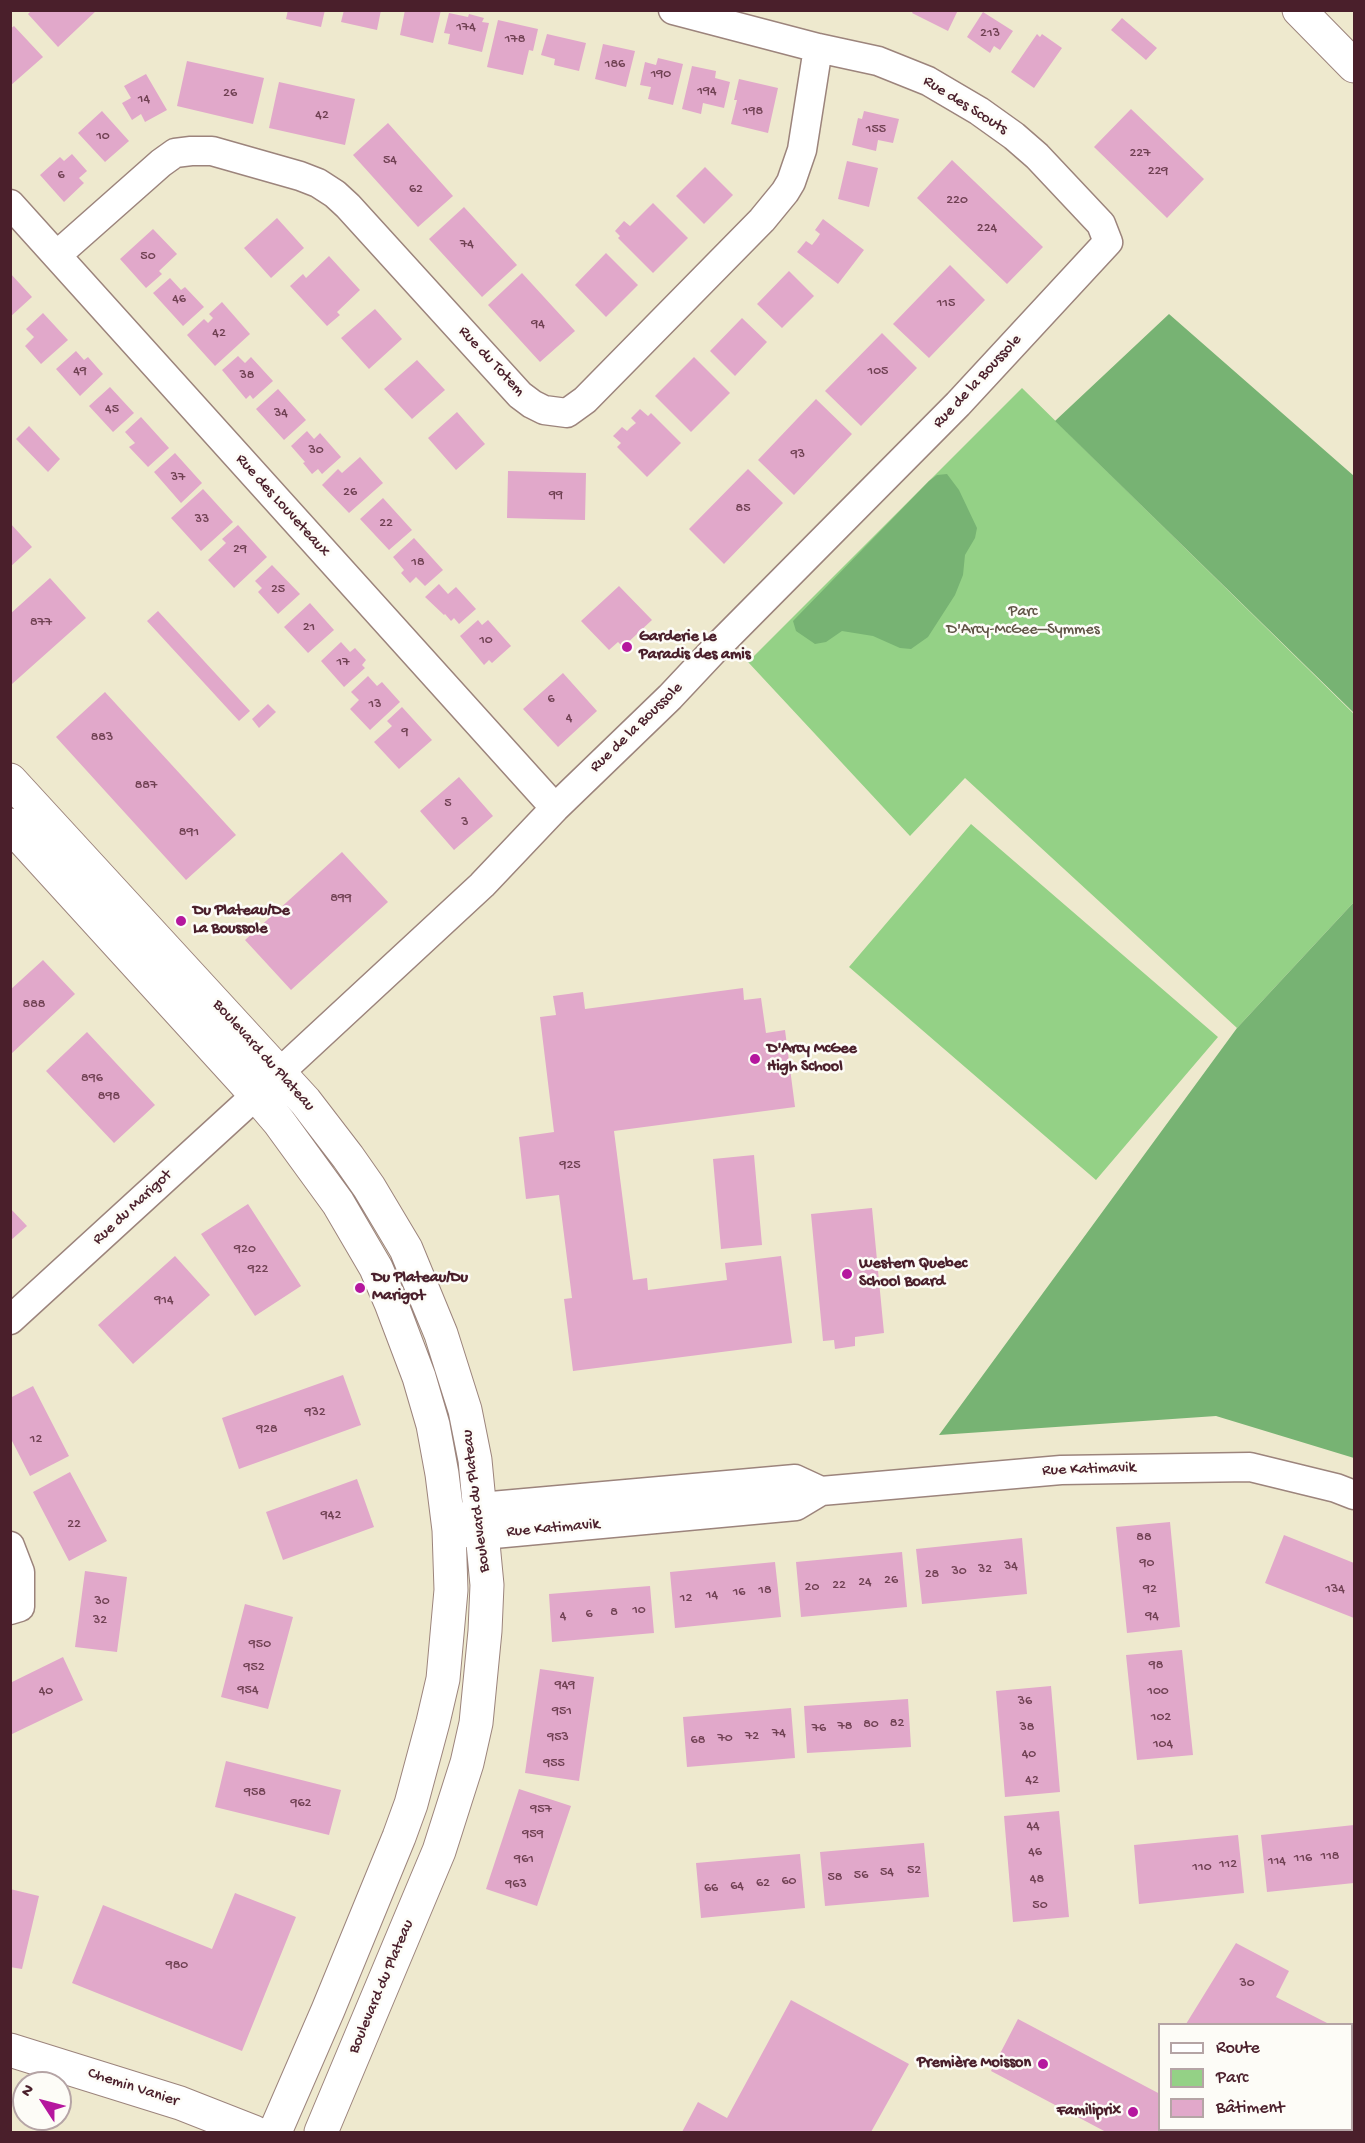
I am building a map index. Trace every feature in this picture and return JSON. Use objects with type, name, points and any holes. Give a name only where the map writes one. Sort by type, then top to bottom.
[{"type":"main road","points":[[1299,10],[1354,66]]},
{"type":"main road","name":"Boulevard du Plateau","points":[[10,780],[305,1101],[348,1157],[406,1249],[441,1334],[465,1410],[475,1460],[487,1585],[476,1723],[467,1763],[439,1851],[321,2133]]},
{"type":"main road","name":"Boulevard du Plateau","points":[[10,825],[256,1095],[279,1122],[338,1203],[376,1268],[415,1367],[432,1425],[442,1474],[449,1530],[451,1590],[448,1637],[443,1678],[422,1767],[411,1804],[383,1876],[275,2133]]},
{"type":"main road","points":[[256,1095],[279,1073]]},
{"type":"main road","name":"Chemin Vanier","points":[[10,2050],[180,2103],[254,2133]]},
{"type":"street","name":"Rue des Scouts","points":[[673,10],[818,48],[878,61],[928,81],[979,111],[1037,156],[1101,224],[1108,242]]},
{"type":"street","name":"Rue du Totem","points":[[57,255],[175,153],[212,151],[300,176],[318,183],[348,206],[520,395],[544,410],[567,413],[585,400],[762,220],[785,192],[791,182],[802,150],[818,48]]},
{"type":"street","name":"Rue des Louveteaux","points":[[10,204],[555,808]]},
{"type":"street","name":"Rue de la Boussole","points":[[279,1073],[482,885],[555,808],[670,697],[958,404],[1108,242]]},
{"type":"street","name":"Rue du Marigot","points":[[10,1320],[256,1095]]},
{"type":"street","name":"Rue Katimavik","points":[[481,1521],[795,1479],[821,1491],[1061,1470],[1250,1467],[1336,1488],[1354,1496]]},
{"type":"street","points":[[449,1530],[481,1521]]},
{"type":"street","points":[[10,1546],[21,1572],[20,1607],[10,1610]]},
{"type":"green space","points":[[1169,314],[1354,476],[1354,713],[1055,421]]},
{"type":"green space","name":"Parc D'Arcy-McGee–Symmes","points":[[1022,388],[1354,714],[1354,902],[1237,1028],[965,778],[910,836],[748,662]]},
{"type":"green space","points":[[947,474],[959,490],[977,528],[975,538],[965,555],[963,575],[955,595],[928,637],[911,649],[900,648],[873,636],[842,631],[826,642],[815,644],[796,631],[793,621],[929,481],[937,475]]},
{"type":"green space","points":[[971,824],[1218,1037],[1096,1180],[849,967]]},
{"type":"green space","points":[[1354,902],[1354,1458],[1216,1416],[939,1435],[1237,1028]]},
{"type":"building","points":[[32,10],[97,10],[58,47],[28,14]]},
{"type":"building","points":[[288,10],[325,10],[321,27],[286,19]]},
{"type":"building","points":[[344,10],[381,10],[377,30],[341,22]]},
{"type":"building","points":[[405,10],[441,10],[433,43],[400,35]]},
{"type":"building","points":[[914,10],[958,10],[948,31],[912,13]]},
{"type":"building","points":[[983,12],[1013,31],[1000,50],[994,46],[990,53],[967,37]]},
{"type":"building","points":[[449,13],[468,17],[469,14],[484,18],[482,22],[489,23],[482,52],[448,44],[450,34],[444,33]]},
{"type":"building","points":[[1122,18],[1157,48],[1146,60],[1111,30]]},
{"type":"building","points":[[498,20],[538,29],[533,51],[529,50],[523,75],[487,67]]},
{"type":"building","points":[[14,26],[43,57],[10,86],[10,29]]},
{"type":"building","points":[[547,34],[586,43],[579,71],[554,65],[555,59],[541,55]]},
{"type":"building","points":[[1037,34],[1040,37],[1042,34],[1062,48],[1034,88],[1011,72]]},
{"type":"building","points":[[603,44],[635,51],[626,87],[595,79]]},
{"type":"building","points":[[658,58],[683,64],[673,105],[648,99],[651,87],[640,85],[645,62],[656,65]]},
{"type":"building","points":[[187,61],[264,78],[253,124],[177,106]]},
{"type":"building","points":[[692,66],[716,71],[715,78],[730,82],[724,108],[703,103],[701,114],[682,109]]},
{"type":"building","points":[[146,74],[167,110],[145,122],[141,114],[132,120],[122,103],[131,98],[124,86]]},
{"type":"building","points":[[739,79],[778,88],[768,133],[731,124]]},
{"type":"building","points":[[279,82],[355,99],[345,145],[269,128]]},
{"type":"building","points":[[1131,109],[1204,179],[1167,218],[1094,147]]},
{"type":"building","points":[[102,111],[129,141],[105,162],[78,133]]},
{"type":"building","points":[[864,111],[899,119],[893,143],[878,140],[876,151],[852,145],[858,118],[862,119]]},
{"type":"building","points":[[388,123],[453,196],[418,227],[353,155]]},
{"type":"building","points":[[72,154],[87,171],[79,178],[84,183],[64,202],[40,175],[60,157],[64,161]]},
{"type":"building","points":[[952,160],[1043,247],[1007,284],[917,198]]},
{"type":"building","points":[[847,161],[878,168],[869,207],[838,199]]},
{"type":"building","points":[[705,167],[733,195],[704,224],[676,196]]},
{"type":"building","points":[[653,203],[688,238],[653,273],[618,238],[620,236],[615,231],[624,221],[630,226]]},
{"type":"building","points":[[464,207],[517,265],[482,297],[429,239]]},
{"type":"building","points":[[277,218],[304,248],[271,278],[244,248]]},
{"type":"building","points":[[823,219],[864,250],[838,284],[797,252],[806,241],[812,245],[816,240],[820,234],[815,230]]},
{"type":"building","points":[[153,229],[177,254],[159,271],[162,274],[146,288],[120,259]]},
{"type":"building","points":[[606,253],[638,285],[606,317],[575,285]]},
{"type":"building","points":[[329,256],[360,290],[337,312],[340,315],[327,326],[290,286],[303,274],[306,278]]},
{"type":"building","points":[[950,265],[985,300],[929,358],[893,324]]},
{"type":"building","points":[[789,271],[814,296],[782,328],[757,304]]},
{"type":"building","points":[[10,273],[32,297],[10,317]]},
{"type":"building","points":[[522,273],[575,331],[540,362],[488,305]]},
{"type":"building","points":[[170,278],[181,290],[185,287],[204,307],[183,326],[153,293]]},
{"type":"building","points":[[222,302],[250,334],[215,366],[187,335],[204,319],[208,323],[213,318],[209,314]]},
{"type":"building","points":[[375,309],[402,339],[369,369],[341,338]]},
{"type":"building","points":[[43,313],[68,340],[41,364],[25,346],[34,337],[26,329]]},
{"type":"building","points":[[742,318],[767,342],[735,376],[710,351]]},
{"type":"building","points":[[882,333],[917,368],[861,426],[825,391]]},
{"type":"building","points":[[76,351],[84,360],[88,357],[103,374],[80,396],[56,369]]},
{"type":"building","points":[[238,356],[245,363],[251,357],[273,381],[253,399],[250,395],[246,399],[222,370]]},
{"type":"building","points":[[694,357],[730,393],[691,432],[655,396]]},
{"type":"building","points":[[417,360],[445,390],[412,419],[384,389]]},
{"type":"building","points":[[110,387],[134,413],[113,432],[89,406]]},
{"type":"building","points":[[278,389],[306,420],[284,440],[256,409]]},
{"type":"building","points":[[816,399],[852,434],[794,495],[758,460]]},
{"type":"building","points":[[640,409],[648,416],[651,413],[681,443],[647,477],[617,447],[621,443],[613,436],[622,427],[627,431],[636,423],[631,418]]},
{"type":"building","points":[[457,412],[485,444],[456,470],[428,438]]},
{"type":"building","points":[[141,417],[169,448],[148,467],[129,447],[135,443],[125,432]]},
{"type":"building","points":[[29,426],[60,459],[48,472],[16,439]]},
{"type":"building","points":[[307,431],[314,439],[320,433],[341,457],[322,474],[318,469],[312,474],[291,446]]},
{"type":"building","points":[[175,453],[202,483],[181,503],[154,472]]},
{"type":"building","points":[[360,457],[383,483],[349,513],[322,485],[338,469],[342,473]]},
{"type":"building","points":[[748,469],[783,503],[724,564],[689,529]]},
{"type":"building","points":[[508,471],[586,473],[585,520],[507,518]]},
{"type":"building","points":[[203,489],[233,522],[201,551],[171,518]]},
{"type":"building","points":[[383,498],[412,530],[389,550],[360,519]]},
{"type":"building","points":[[10,523],[32,547],[10,567]]},
{"type":"building","points":[[238,525],[267,557],[234,588],[208,560],[226,543],[222,539]]},
{"type":"building","points":[[414,538],[443,570],[425,586],[416,577],[410,583],[401,573],[404,570],[393,557]]},
{"type":"building","points":[[272,565],[300,594],[278,614],[258,592],[262,588],[255,581]]},
{"type":"building","points":[[50,578],[86,618],[12,684],[10,682],[10,614]]},
{"type":"building","points":[[439,584],[448,594],[456,587],[476,609],[459,624],[454,618],[451,621],[425,597]]},
{"type":"building","points":[[619,586],[652,620],[623,647],[618,642],[609,650],[581,621]]},
{"type":"building","points":[[310,603],[334,630],[308,653],[284,627]]},
{"type":"building","points":[[158,611],[250,711],[239,721],[147,621]]},
{"type":"building","points":[[478,620],[482,625],[488,620],[511,646],[492,663],[489,660],[484,665],[460,636]]},
{"type":"building","points":[[341,642],[350,652],[355,648],[366,660],[362,665],[365,668],[344,687],[321,661]]},
{"type":"building","points":[[563,673],[597,711],[558,747],[523,709]]},
{"type":"building","points":[[368,676],[377,686],[382,682],[400,702],[370,730],[350,709],[359,700],[351,692]]},
{"type":"building","points":[[105,692],[236,835],[186,880],[56,737]]},
{"type":"building","points":[[268,704],[276,712],[259,728],[252,719]]},
{"type":"building","points":[[402,707],[432,740],[399,769],[374,742],[392,726],[387,721]]},
{"type":"building","points":[[459,777],[493,816],[454,850],[420,811]]},
{"type":"building","points":[[342,852],[388,902],[291,990],[245,940]]},
{"type":"building","points":[[43,960],[75,994],[10,1055],[10,990]]},
{"type":"building","points":[[743,988],[744,1000],[761,998],[766,1033],[785,1030],[795,1107],[614,1131],[633,1280],[647,1278],[648,1290],[727,1280],[725,1263],[781,1256],[792,1343],[573,1371],[564,1299],[572,1298],[559,1195],[526,1199],[519,1137],[554,1132],[540,1017],[556,1015],[553,996],[583,992],[585,1009]]},
{"type":"building","points":[[87,1032],[155,1105],[114,1143],[46,1071]]},
{"type":"building","points":[[754,1155],[762,1245],[721,1249],[713,1159]]},
{"type":"building","points":[[248,1204],[301,1286],[255,1316],[201,1234]]},
{"type":"building","points":[[10,1208],[27,1226],[10,1241]]},
{"type":"building","name":"Western Quebec School Board","points":[[872,1208],[884,1333],[855,1337],[855,1346],[835,1349],[834,1340],[823,1341],[811,1214]]},
{"type":"building","points":[[175,1256],[210,1295],[133,1364],[98,1325]]},
{"type":"building","points":[[343,1375],[361,1425],[239,1469],[222,1418]]},
{"type":"building","points":[[33,1386],[69,1456],[30,1476],[10,1437],[10,1398]]},
{"type":"building","points":[[70,1472],[107,1541],[69,1561],[33,1492]]},
{"type":"building","points":[[357,1479],[374,1527],[283,1560],[266,1512]]},
{"type":"building","points":[[1170,1522],[1180,1627],[1127,1633],[1116,1527]]},
{"type":"building","points":[[1284,1535],[1354,1563],[1354,1618],[1265,1583]]},
{"type":"building","points":[[1022,1538],[1027,1594],[922,1604],[916,1549]]},
{"type":"building","points":[[902,1552],[907,1607],[801,1617],[796,1562]]},
{"type":"building","points":[[775,1562],[781,1617],[675,1628],[670,1572]]},
{"type":"building","points":[[85,1571],[127,1577],[117,1652],[75,1647]]},
{"type":"building","points":[[650,1586],[654,1633],[552,1642],[549,1594]]},
{"type":"building","points":[[245,1604],[293,1617],[268,1709],[221,1697]]},
{"type":"building","points":[[1182,1650],[1193,1755],[1137,1760],[1126,1655]]},
{"type":"building","points":[[63,1657],[83,1700],[10,1735],[10,1683]]},
{"type":"building","points":[[540,1669],[594,1677],[579,1781],[525,1773]]},
{"type":"building","points":[[1051,1686],[1060,1792],[1005,1797],[996,1691]]},
{"type":"building","points":[[908,1699],[911,1747],[807,1753],[804,1706]]},
{"type":"building","points":[[791,1708],[795,1758],[687,1767],[683,1717]]},
{"type":"building","points":[[226,1761],[341,1790],[329,1835],[215,1807]]},
{"type":"building","points":[[519,1789],[571,1806],[537,1906],[486,1889]]},
{"type":"building","points":[[1059,1811],[1069,1917],[1013,1922],[1004,1816]]},
{"type":"building","points":[[1354,1825],[1354,1883],[1267,1892],[1261,1835]]},
{"type":"building","points":[[1238,1835],[1244,1893],[1139,1904],[1134,1845]]},
{"type":"building","points":[[924,1843],[929,1897],[825,1906],[820,1852]]},
{"type":"building","points":[[800,1854],[805,1908],[701,1918],[696,1863]]},
{"type":"building","points":[[10,1889],[39,1896],[22,1969],[10,1967]]},
{"type":"building","points":[[235,1893],[296,1917],[242,2051],[72,1983],[103,1905],[212,1949]]},
{"type":"building","points":[[1236,1943],[1289,1971],[1276,1997],[1327,2023],[1187,2023]]},
{"type":"building","points":[[791,2000],[909,2064],[871,2132],[682,2132],[698,2102],[727,2118]]},
{"type":"building","points":[[1018,2019],[1158,2093],[1158,2132],[1106,2132],[991,2071]]},
{"type":"building","points":[[1353,2038],[1354,2038],[1353,2111]]},
{"type":"place","name":"Garderie Le Paradis des amis","points":[[627,647]]},
{"type":"place","name":"Du Plateau/De La Boussole","points":[[181,921]]},
{"type":"place","name":"D'Arcy McGee High School","points":[[755,1059]]},
{"type":"place","name":"Western Quebec School Board","points":[[847,1274]]},
{"type":"place","name":"Du Plateau/Du Marigot","points":[[360,1288]]},
{"type":"place","name":"Première Moisson","points":[[1043,2064]]},
{"type":"place","name":"Familiprix","points":[[1133,2112]]}]
